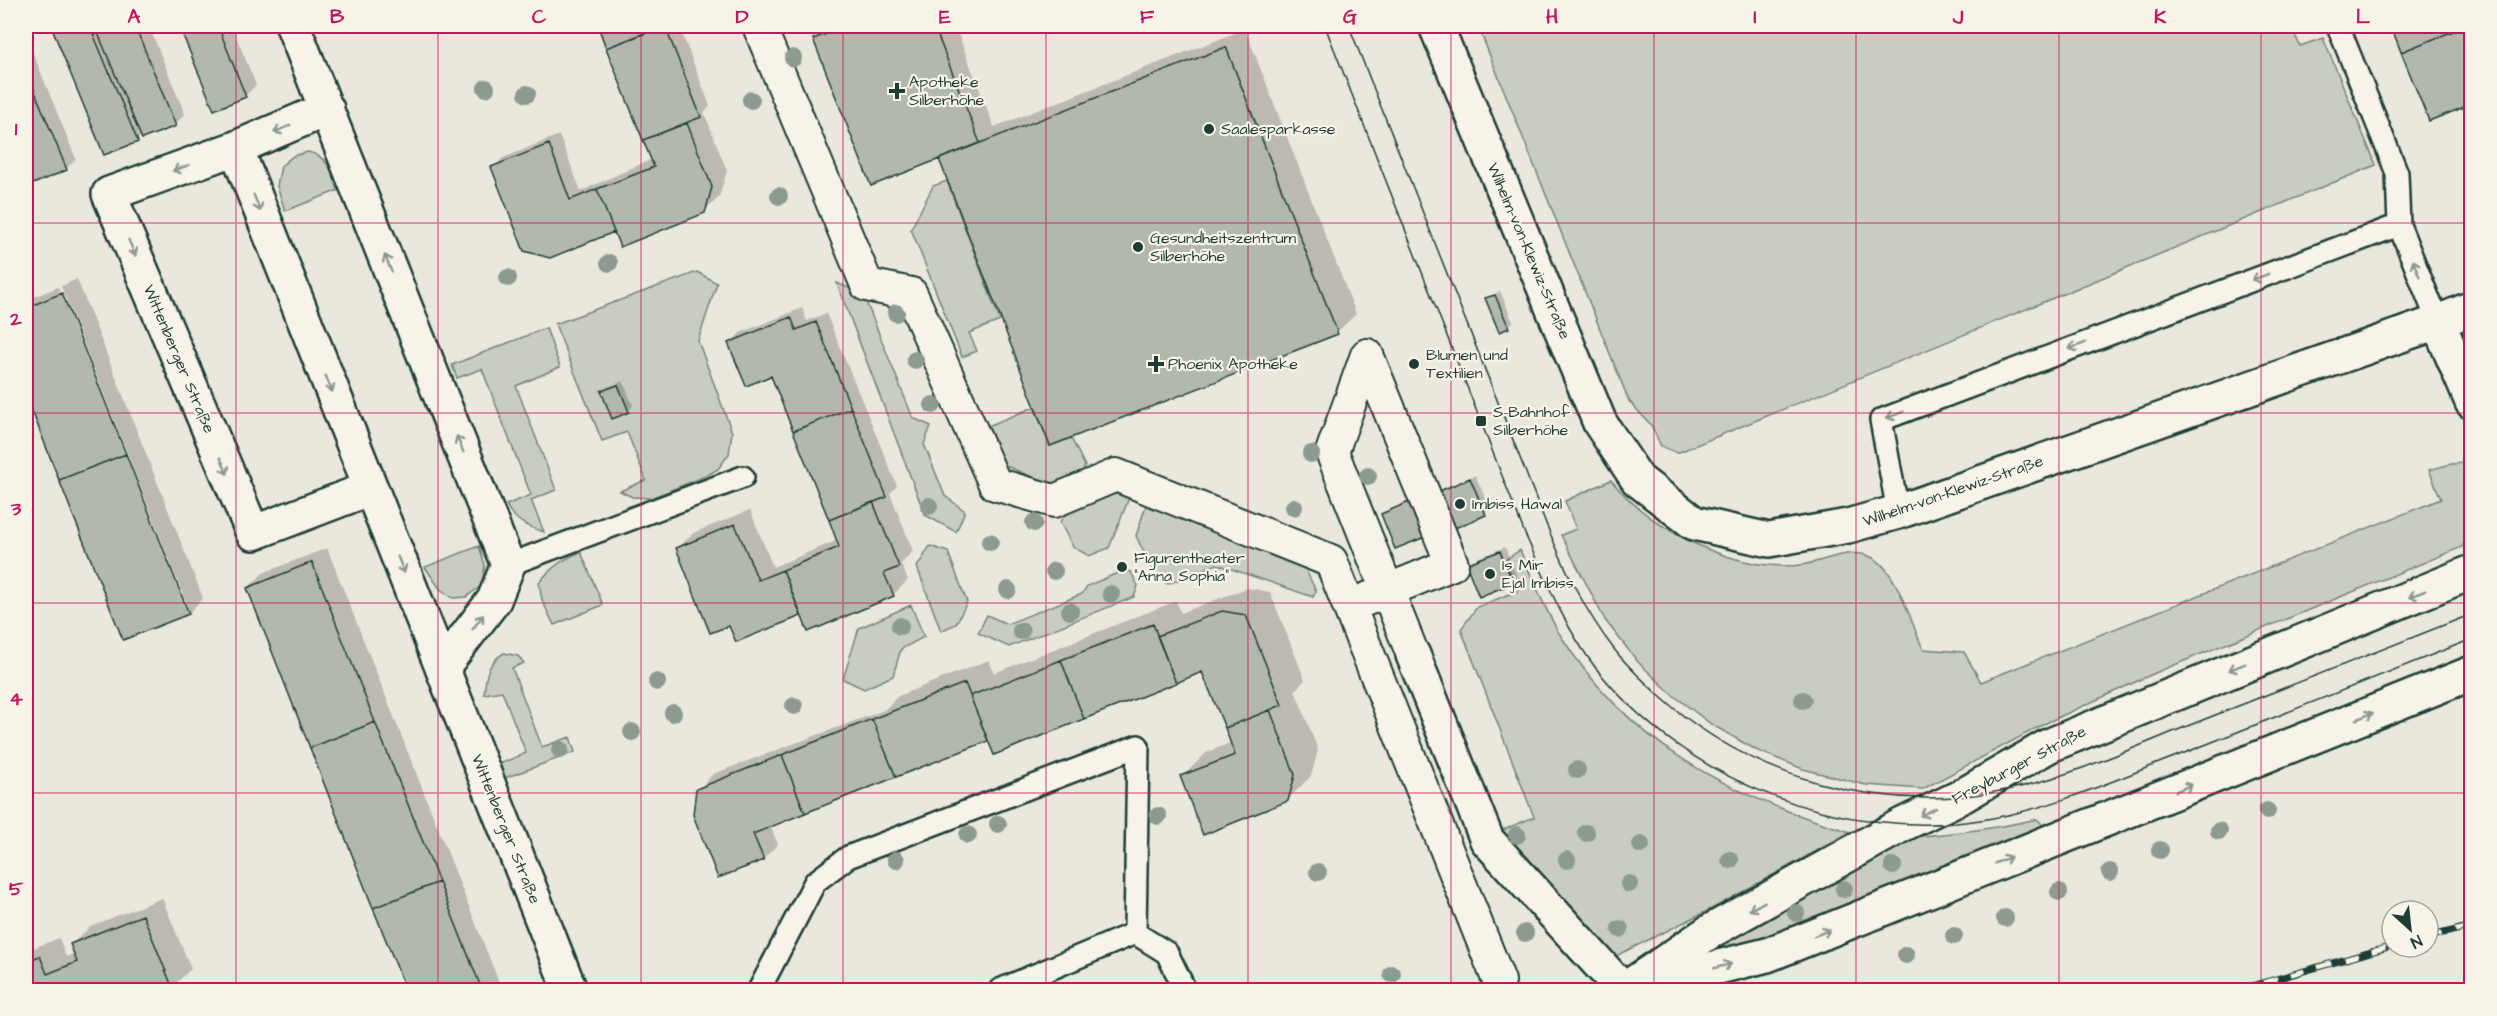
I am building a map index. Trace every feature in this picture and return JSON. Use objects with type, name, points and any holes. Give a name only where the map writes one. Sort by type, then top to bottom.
[{"type":"street","points":[[293,26],[508,565],[494,600],[442,668]]},
{"type":"street","points":[[759,26],[867,285],[911,294],[995,484],[1054,501],[1116,475],[1331,561],[1350,606],[1445,883],[1499,981]]},
{"type":"street","name":"Wilhelm-von-Klewiz-Straße","points":[[1436,26],[1600,423],[1638,480],[1694,523],[1769,540],[1848,526],[1898,512],[2438,322],[2472,308]]},
{"type":"street","name":"Wittenberger Straße","points":[[327,109],[236,148],[109,194],[253,533],[370,488]]},
{"type":"street","name":"Wittenberger Straße","points":[[236,148],[570,990]]},
{"type":"street","points":[[2438,322],[2472,402]]},
{"type":"street","points":[[1350,606],[1388,591],[1452,564],[1366,355],[1332,452],[1388,591],[1487,840],[1624,990],[1767,955],[2472,673]]},
{"type":"street","name":"Freyburger Straße","points":[[1624,990],[1709,932],[1902,825],[1962,796],[2048,746],[2472,572]]},
{"type":"lane","points":[[2338,26],[2397,173],[2399,225],[2438,322]]},
{"type":"lane","points":[[1898,512],[1881,420],[2399,225]]},
{"type":"lane","points":[[508,565],[743,477]]},
{"type":"lane","points":[[759,990],[815,882],[848,857],[1138,746],[1135,933]]},
{"type":"lane","points":[[1000,990],[1135,933]]},
{"type":"lane","points":[[1135,933],[1167,953],[1185,990]]},
{"type":"shaded area","points":[[1478,26],[2291,26],[2300,46],[2323,38],[2376,165],[1677,453],[1661,446],[1651,425],[1629,401]]},
{"type":"shaded area","points":[[308,152],[325,161],[339,190],[285,211],[277,186],[281,166],[293,156]]},
{"type":"shaded area","points":[[947,181],[1000,321],[969,333],[977,351],[962,357],[911,229],[933,186]]},
{"type":"shaded area","points":[[697,272],[717,283],[698,341],[732,432],[729,454],[718,469],[708,475],[651,498],[632,497],[620,491],[646,480],[627,432],[602,441],[555,324]]},
{"type":"shaded area","points":[[837,283],[863,294],[913,418],[931,426],[924,444],[945,496],[965,511],[956,532],[925,515]]},
{"type":"shaded area","points":[[546,328],[560,367],[516,386],[556,490],[531,500],[544,532],[522,523],[506,505],[531,495],[482,369],[457,378],[452,365]]},
{"type":"shaded area","points":[[1034,407],[1050,446],[1071,438],[1085,466],[1079,480],[1061,489],[1004,465],[988,426]]},
{"type":"shaded area","points":[[2466,463],[2471,466],[2471,529],[2462,547],[2155,673],[2044,724],[1923,789],[1866,785],[1803,769],[1756,750],[1711,724],[1673,695],[1638,662],[1605,620],[1561,535],[1576,529],[1565,501],[1611,480],[1648,516],[1671,531],[1722,555],[1749,562],[1776,565],[1801,565],[1846,554],[1873,558],[1882,564],[1896,586],[1923,649],[1964,652],[1981,682],[2441,499],[2429,470],[2451,464]]},
{"type":"shaded area","points":[[1113,490],[1129,498],[1109,548],[1089,556],[1073,547],[1060,522],[1069,506]]},
{"type":"shaded area","points":[[1146,505],[1303,564],[1316,591],[1313,597],[1217,564],[1168,584],[1157,579],[1136,536]]},
{"type":"shaded area","points":[[479,546],[485,566],[481,586],[466,597],[453,598],[440,589],[425,567]]},
{"type":"shaded area","points":[[930,546],[948,552],[967,602],[956,624],[941,631],[917,567]]},
{"type":"shaded area","points":[[1520,550],[1559,633],[1586,672],[1617,706],[1649,735],[1685,761],[1723,782],[1806,818],[1850,832],[1719,905],[1614,957],[1588,938],[1567,903],[1535,868],[1517,854],[1500,831],[1534,817],[1461,629],[1477,607],[1517,591],[1505,560]]},
{"type":"shaded area","points":[[581,552],[603,605],[554,625],[542,600],[539,583],[558,564]]},
{"type":"shaded area","points":[[1122,571],[1131,572],[1138,586],[1134,597],[1009,647],[978,633],[987,615],[1007,624],[1082,594],[1087,586]]},
{"type":"shaded area","points":[[911,605],[924,637],[901,649],[893,676],[864,689],[843,679],[859,628]]},
{"type":"shaded area","points":[[504,653],[518,656],[524,663],[512,668],[542,747],[570,737],[575,752],[505,778],[499,764],[526,753],[502,691],[484,694],[488,670]]},
{"type":"shaded area","points":[[2037,819],[2045,827],[1682,979],[1674,966],[1908,837],[1973,831]]},
{"type":"building","points":[[51,26],[90,26],[138,142],[104,155]]},
{"type":"building","points":[[95,26],[135,26],[176,126],[142,139]]},
{"type":"building","points":[[179,26],[218,26],[246,97],[214,110]]},
{"type":"building","points":[[598,26],[663,26],[606,48]]},
{"type":"building","points":[[665,26],[701,117],[643,140],[606,48]]},
{"type":"building","name":"Apotheke Silberhöhe","points":[[848,26],[934,26],[980,143],[871,186],[813,39]]},
{"type":"building","points":[[2391,26],[2466,26],[2401,52]]},
{"type":"building","points":[[2466,26],[2472,39],[2472,104],[2429,121],[2401,52]]},
{"type":"building","name":"Gesundheitszentrum Silberhöhe","points":[[1226,47],[1338,334],[1050,446],[939,159]]},
{"type":"building","points":[[26,70],[67,170],[33,184],[26,166]]},
{"type":"building","points":[[687,123],[712,187],[705,213],[620,247],[597,189],[654,167],[643,140]]},
{"type":"building","points":[[549,144],[570,200],[597,189],[614,232],[550,258],[524,251],[491,167]]},
{"type":"building","points":[[62,293],[126,454],[59,480],[26,395],[26,308]]},
{"type":"building","points":[[1495,295],[1509,328],[1499,332],[1485,298]]},
{"type":"building","points":[[791,317],[796,330],[816,322],[851,408],[793,431],[771,376],[746,386],[728,343]]},
{"type":"building","points":[[618,385],[629,412],[612,419],[601,391]]},
{"type":"building","points":[[851,408],[887,497],[829,520],[793,431]]},
{"type":"building","points":[[126,454],[189,614],[123,640],[59,480]]},
{"type":"building","name":"Imbiss Hawal","points":[[1470,478],[1486,515],[1450,530],[1435,493]]},
{"type":"building","points":[[1416,499],[1430,535],[1395,549],[1381,514]]},
{"type":"building","points":[[873,502],[899,567],[884,573],[894,596],[808,632],[783,570],[839,547],[829,520]]},
{"type":"building","points":[[735,524],[758,580],[783,570],[801,616],[736,642],[729,626],[710,633],[676,548]]},
{"type":"building","name":"Is Mir Ejal Imbiss","points":[[1500,551],[1513,583],[1479,597],[1466,564]]},
{"type":"building","points":[[312,562],[375,722],[310,748],[247,588]]},
{"type":"building","points":[[1222,611],[1246,615],[1282,705],[1225,728],[1202,672],[1176,683],[1157,636]]},
{"type":"building","points":[[1153,624],[1176,683],[1084,719],[1061,660]]},
{"type":"building","points":[[1061,660],[1084,719],[994,755],[970,696]]},
{"type":"building","points":[[965,683],[988,741],[896,777],[872,719]]},
{"type":"building","points":[[1270,710],[1295,775],[1288,801],[1203,835],[1180,776],[1235,755],[1225,728]]},
{"type":"building","points":[[872,719],[896,777],[805,813],[782,755]]},
{"type":"building","points":[[375,722],[439,882],[373,908],[310,748]]},
{"type":"building","points":[[782,755],[805,813],[753,834],[764,860],[718,878],[693,815],[696,789]]},
{"type":"building","points":[[439,882],[482,990],[406,990],[373,908]]},
{"type":"building","points":[[143,915],[173,989],[26,990],[26,961],[40,956],[47,974],[77,962],[70,944]]},
{"type":"tram line","points":[[1325,26],[1525,534],[1565,619],[1595,667],[1632,708],[1674,743],[1721,772],[1771,795],[1823,812],[1878,822],[1933,824],[1987,819],[2013,814],[2088,791],[2472,639]]},
{"type":"tram line","points":[[1349,26],[1547,526],[1576,590],[1604,635],[1634,671],[1655,692],[1692,722],[1732,748],[1775,768],[1819,783],[1865,793],[1911,797],[1959,797],[2006,790],[2053,778],[2100,762],[2472,614]]},
{"type":"railway","points":[[2440,934],[2472,926]]},
{"type":"railway","points":[[2237,990],[2380,949]]},
{"type":"railway","points":[[2450,990],[2472,985]]},
{"type":"place","name":"Apotheke Silberhöhe","points":[[897,91]]},
{"type":"place","name":"Saalesparkasse","points":[[1209,129]]},
{"type":"place","name":"Gesundheitszentrum Silberhöhe","points":[[1138,247]]},
{"type":"place","name":"Phoenix Apotheke","points":[[1156,364]]},
{"type":"place","name":"Blumen und Textilien","points":[[1414,364]]},
{"type":"place","name":"S-Bahnhof Silberhöhe","points":[[1481,421]]},
{"type":"place","name":"Imbiss Hawal","points":[[1460,504]]},
{"type":"place","name":"Figurentheater \"Anna Sophia\"","points":[[1122,567]]},
{"type":"place","name":"Is Mir Ejal Imbiss","points":[[1490,574]]}]
